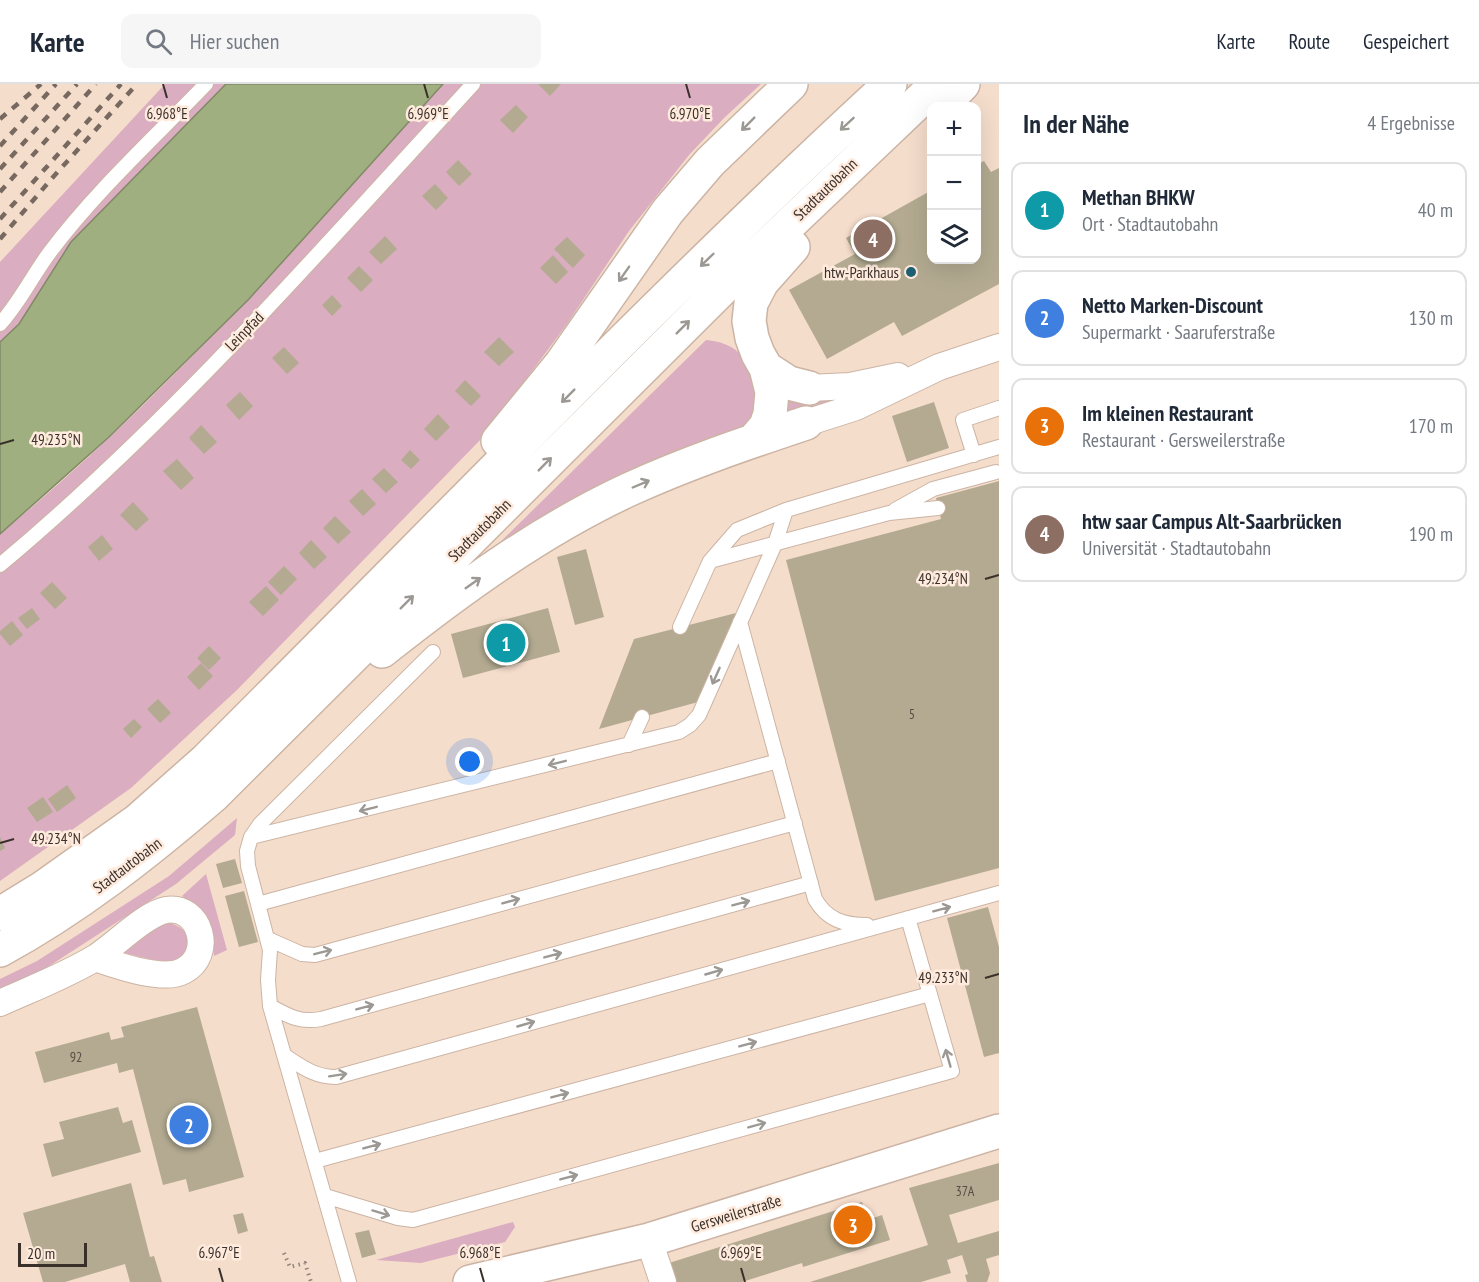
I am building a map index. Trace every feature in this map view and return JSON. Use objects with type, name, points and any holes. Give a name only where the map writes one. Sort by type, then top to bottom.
[{"type":"main road","points":[[392,574],[561,364],[668,212],[710,162],[791,84]]},
{"type":"main road","name":"Stadtautobahn","points":[[0,914],[44,887],[146,813],[206,760],[797,170],[890,84]]},
{"type":"main road","name":"Stadtautobahn","points":[[0,950],[67,909],[156,844],[213,796],[718,292],[937,84]]},
{"type":"main road","points":[[946,102],[963,84]]},
{"type":"main road","points":[[754,440],[766,426],[770,414],[772,392],[766,368],[754,346],[749,321],[752,303],[762,282],[778,262],[927,121]]},
{"type":"main road","points":[[766,368],[789,383],[809,388]]},
{"type":"main road","points":[[261,747],[402,635],[475,582],[550,532],[629,490],[691,463],[806,423]]},
{"type":"main road","name":"Gersweilerstraße","points":[[486,1280],[649,1240],[999,1131]]},
{"type":"street","points":[[809,388],[850,386],[939,367],[999,347]]},
{"type":"street","points":[[806,423],[856,407],[939,367]]},
{"type":"street","points":[[0,1003],[95,958]]},
{"type":"street","points":[[649,1240],[663,1282]]},
{"type":"lane","points":[[0,324],[12,310],[49,253],[86,209],[206,84]]},
{"type":"lane","name":"Leinpfad","points":[[0,565],[124,453],[272,302],[473,84]]},
{"type":"lane","points":[[974,454],[963,420],[999,408]]},
{"type":"lane","points":[[680,627],[710,561],[737,530],[786,510],[999,447]]},
{"type":"lane","points":[[889,513],[933,489],[996,472]]},
{"type":"lane","points":[[710,561],[889,513],[938,508]]},
{"type":"lane","points":[[251,837],[679,732],[699,715],[775,544],[786,510]]},
{"type":"lane","points":[[740,622],[815,899],[822,910],[833,919],[855,925],[884,924]]},
{"type":"lane","points":[[349,1282],[270,1006],[268,980],[270,950],[248,866],[247,851],[251,837],[260,824],[433,652]]},
{"type":"lane","points":[[630,745],[642,717]]},
{"type":"lane","points":[[258,904],[778,761]]},
{"type":"lane","points":[[268,939],[302,954],[315,955],[795,824]]},
{"type":"lane","points":[[270,1006],[298,1020],[309,1022],[811,883]]},
{"type":"lane","points":[[285,1056],[311,1072],[324,1077],[336,1077],[999,893]]},
{"type":"lane","points":[[325,1196],[398,1218],[413,1220],[952,1071],[908,918]]},
{"type":"lane","points":[[315,1161],[930,994]]},
{"type":"path","points":[[284,1253],[290,1267],[305,1263],[311,1282]]},
{"type":"shaded area","points":[[165,84],[226,84],[71,242],[19,324],[0,342],[0,262]]},
{"type":"shaded area","points":[[226,84],[443,84],[249,299],[109,437],[0,534],[0,342],[19,324],[71,242]]},
{"type":"shaded area","points":[[443,84],[761,84],[689,155],[629,231],[567,324],[483,437],[237,690],[131,788],[0,881],[0,534],[60,483],[175,374],[284,260]]},
{"type":"shaded area","points":[[706,340],[732,347],[740,354],[751,372],[759,408],[741,431],[482,560]]},
{"type":"shaded area","points":[[782,392],[832,401],[830,404],[787,418]]},
{"type":"shaded area","points":[[237,818],[235,835],[176,884],[43,970],[0,990],[0,979],[37,961],[169,876]]},
{"type":"shaded area","points":[[206,874],[227,950],[214,956],[212,935],[204,915],[182,896]]},
{"type":"shaded area","points":[[165,922],[179,927],[187,936],[190,945],[183,959],[166,963],[124,953],[154,927]]},
{"type":"shaded area","points":[[513,1222],[515,1227],[505,1242],[421,1263],[376,1260]]},
{"type":"building","points":[[538,84],[561,84],[550,96]]},
{"type":"building","points":[[516,105],[528,117],[513,133],[500,120]]},
{"type":"building","points":[[458,160],[472,174],[459,186],[446,172]]},
{"type":"building","name":"htw-Parkhaus","points":[[984,161],[991,172],[999,168],[999,284],[902,336],[894,322],[827,359],[789,290],[855,254],[846,238],[927,193],[927,264],[981,264],[981,162]]},
{"type":"building","points":[[435,184],[448,198],[436,210],[422,196]]},
{"type":"building","points":[[385,236],[397,249],[381,264],[369,252]]},
{"type":"building","points":[[567,237],[585,255],[573,268],[554,249]]},
{"type":"building","points":[[553,255],[568,272],[556,284],[540,268]]},
{"type":"building","points":[[359,266],[373,280],[361,292],[347,278]]},
{"type":"building","points":[[332,295],[342,306],[332,316],[322,305]]},
{"type":"building","points":[[499,337],[514,352],[499,366],[484,352]]},
{"type":"building","points":[[284,347],[299,363],[287,374],[272,358]]},
{"type":"building","points":[[465,380],[481,396],[471,406],[455,391]]},
{"type":"building","points":[[240,392],[253,406],[239,420],[226,405]]},
{"type":"building","points":[[934,402],[949,448],[907,462],[892,416]]},
{"type":"building","points":[[438,414],[450,427],[436,441],[424,429]]},
{"type":"building","points":[[201,425],[217,442],[204,454],[189,438]]},
{"type":"building","points":[[410,450],[420,460],[411,469],[401,460]]},
{"type":"building","points":[[177,459],[194,478],[181,490],[163,471]]},
{"type":"building","points":[[384,468],[398,482],[386,493],[372,479]]},
{"type":"building","points":[[999,481],[999,868],[875,901],[786,560],[941,519],[936,498]]},
{"type":"building","points":[[362,489],[376,504],[363,516],[349,501]]},
{"type":"building","points":[[133,502],[149,519],[136,531],[120,515]]},
{"type":"building","points":[[335,516],[351,532],[338,544],[323,528]]},
{"type":"building","points":[[102,535],[113,549],[99,561],[88,547]]},
{"type":"building","points":[[311,540],[327,557],[314,569],[299,553]]},
{"type":"building","points":[[586,549],[604,617],[575,625],[557,557]]},
{"type":"building","points":[[284,566],[297,579],[281,595],[268,582]]},
{"type":"building","points":[[52,582],[67,598],[55,609],[40,593]]},
{"type":"building","points":[[266,586],[279,600],[263,616],[249,602]]},
{"type":"building","points":[[32,608],[40,619],[27,629],[18,618]]},
{"type":"building","points":[[548,608],[560,652],[463,678],[451,634]]},
{"type":"building","points":[[736,613],[698,702],[599,729],[634,639]]},
{"type":"building","points":[[12,621],[23,635],[10,646],[0,631]]},
{"type":"building","points":[[209,646],[221,658],[209,670],[197,658]]},
{"type":"building","points":[[201,663],[213,676],[199,690],[187,677]]},
{"type":"building","points":[[158,699],[171,713],[160,723],[147,709]]},
{"type":"building","points":[[134,719],[142,727],[131,738],[123,729]]},
{"type":"building","points":[[67,785],[76,798],[57,812],[48,799]]},
{"type":"building","points":[[43,797],[53,812],[37,822],[27,808]]},
{"type":"building","points":[[0,837],[5,848],[0,851]]},
{"type":"building","points":[[235,859],[242,883],[223,888],[216,864]]},
{"type":"building","points":[[244,891],[258,942],[239,947],[225,896]]},
{"type":"building","points":[[988,907],[999,947],[999,1053],[984,1057],[947,918]]},
{"type":"building","points":[[197,1007],[244,1177],[189,1192],[186,1179],[163,1185],[133,1069],[119,1073],[117,1063],[44,1083],[35,1052],[109,1032],[111,1040],[124,1037],[121,1027]]},
{"type":"building","points":[[118,1107],[123,1123],[132,1120],[141,1152],[52,1177],[43,1144],[64,1139],[59,1122]]},
{"type":"building","points":[[999,1163],[999,1200],[949,1215],[958,1243],[999,1231],[999,1255],[986,1259],[990,1273],[987,1282],[967,1282],[965,1275],[968,1274],[962,1255],[947,1260],[951,1273],[921,1282],[810,1282],[928,1245],[909,1188]]},
{"type":"building","points":[[131,1183],[150,1257],[154,1256],[162,1282],[130,1282],[125,1264],[65,1282],[43,1282],[23,1213]]},
{"type":"building","points":[[862,1202],[868,1220],[882,1215],[890,1240],[803,1267],[802,1263],[742,1282],[675,1282],[669,1263]]},
{"type":"building","points":[[243,1213],[248,1231],[238,1234],[233,1215]]},
{"type":"building","points":[[369,1230],[376,1254],[362,1258],[355,1233]]},
{"type":"railway","points":[[0,119],[41,84]]},
{"type":"railway","points":[[0,146],[56,84]]},
{"type":"railway","points":[[0,169],[77,84]]},
{"type":"railway","points":[[0,192],[96,84]]},
{"type":"railway","points":[[0,219],[121,84]]},
{"type":"railway","points":[[0,239],[137,84]]},
{"type":"place","name":"htw saar Campus Alt-Saarbrücken","points":[[873,239]]},
{"type":"place","name":"htw-Parkhaus","points":[[911,272]]},
{"type":"place","name":"Methan BHKW","points":[[506,643]]},
{"type":"place","name":"Netto Marken-Discount","points":[[189,1125]]},
{"type":"place","name":"Im kleinen Restaurant","points":[[853,1225]]}]
